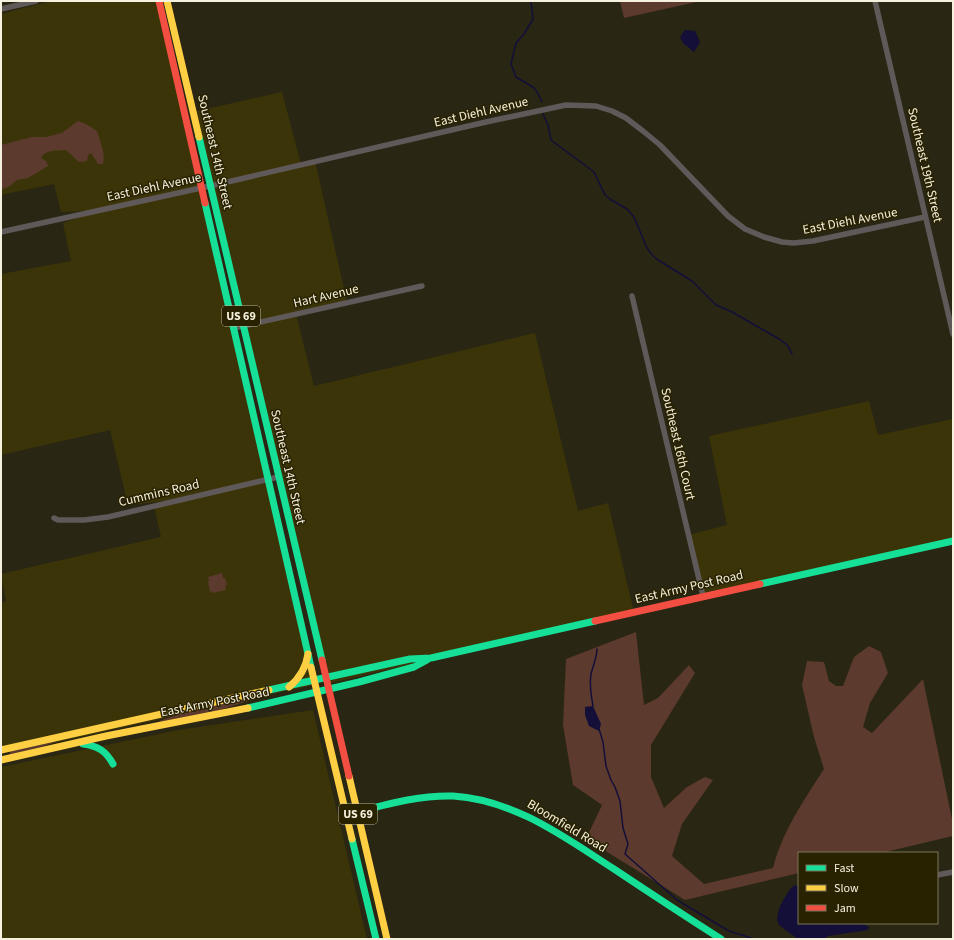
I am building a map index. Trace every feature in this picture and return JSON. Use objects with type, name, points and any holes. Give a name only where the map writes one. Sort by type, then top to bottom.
[{"type":"main road","name":"Southeast 14th Street","points":[[158,1],[376,939]]},
{"type":"main road","name":"Southeast 14th Street","points":[[167,1],[387,939]]},
{"type":"main road","name":"East Army Post Road","points":[[4,749],[410,659],[431,658],[953,541]]},
{"type":"main road","points":[[289,686],[300,677],[306,666],[308,649]]},
{"type":"main road","name":"East Army Post Road","points":[[1,760],[138,730],[250,708],[328,690],[414,667],[431,658]]},
{"type":"main road","points":[[77,743],[92,745],[100,748],[105,751],[113,764]]},
{"type":"main road","points":[[1,755],[6,752],[4,749]]},
{"type":"main road","name":"Bloomfield Road","points":[[357,812],[406,800],[435,796],[477,798],[516,810],[535,818],[722,939]]},
{"type":"street","points":[[1,9],[36,1]]},
{"type":"street","name":"Southeast 19th Street","points":[[875,1],[953,334]]},
{"type":"street","name":"East Diehl Avenue","points":[[1,232],[566,105],[589,105],[612,111],[626,118],[660,145],[728,216],[745,229],[764,237],[793,243],[813,242],[925,216]]},
{"type":"street","name":"Hart Avenue","points":[[234,328],[422,286]]},
{"type":"street","name":"Southeast 16th Court","points":[[632,296],[703,596]]},
{"type":"street","name":"Cummins Road","points":[[54,518],[58,520],[84,520],[108,517],[278,477]]},
{"type":"street","points":[[938,875],[953,872]]},
{"type":"shaded area","points":[[51,1],[159,1],[314,685],[1,754],[1,603],[6,601],[1,574],[161,537],[154,506],[175,500],[128,505],[110,430],[1,455],[1,274],[71,261],[63,223],[102,210],[61,212],[54,184],[1,195],[1,14]]},
{"type":"shaded area","points":[[620,1],[701,1],[624,18]]},
{"type":"shaded area","points":[[685,30],[695,31],[700,42],[694,52],[683,43],[680,37]]},
{"type":"shaded area","points":[[282,92],[301,164],[315,161],[347,302],[296,314],[314,386],[535,333],[578,511],[608,503],[634,612],[327,684],[193,112]]},
{"type":"shaded area","points":[[78,121],[97,131],[103,152],[103,164],[98,164],[91,153],[88,155],[87,161],[79,162],[66,150],[48,152],[41,158],[46,161],[48,166],[28,178],[17,180],[10,186],[1,190],[1,145],[32,137],[46,137],[62,133]]},
{"type":"shaded area","points":[[869,401],[878,435],[953,419],[953,541],[703,596],[689,535],[727,525],[709,436]]},
{"type":"shaded area","points":[[222,573],[227,585],[225,585],[226,590],[212,593],[212,591],[210,592],[208,577]]},
{"type":"shaded area","points":[[636,632],[644,705],[658,698],[689,665],[695,673],[651,745],[651,777],[664,808],[687,787],[705,777],[713,780],[682,824],[672,856],[704,884],[773,868],[788,829],[801,804],[824,769],[814,737],[802,685],[807,661],[824,662],[829,681],[836,686],[843,686],[854,657],[869,646],[881,652],[888,673],[870,703],[863,727],[872,733],[923,679],[953,824],[953,836],[885,852],[798,852],[798,873],[685,900],[586,839],[602,805],[573,785],[563,725],[566,659]]},
{"type":"shaded area","points":[[255,697],[255,699],[207,714],[159,721],[185,712]]},
{"type":"shaded area","points":[[593,706],[601,724],[599,731],[589,726],[585,715],[585,707]]},
{"type":"shaded area","points":[[313,710],[367,939],[1,939],[1,767],[178,730]]},
{"type":"shaded area","points":[[53,742],[29,751],[10,755],[10,751]]},
{"type":"shaded area","points":[[795,885],[798,886],[798,924],[864,924],[869,927],[868,930],[828,936],[824,939],[798,939],[780,926],[777,918],[782,902]]},
{"type":"waterway","points":[[531,1],[533,19],[524,34],[516,43],[511,64],[516,77],[533,87],[542,102]]},
{"type":"waterway","points":[[543,114],[548,125],[551,140],[594,172],[605,195],[627,209],[634,217],[647,248],[653,256],[692,281],[716,305],[732,312],[781,340],[788,346],[792,354]]},
{"type":"waterway","points":[[593,706],[590,690],[590,678],[597,649]]},
{"type":"waterway","points":[[599,729],[603,742],[606,766],[620,801],[623,828],[628,844],[625,854],[677,900],[729,931],[754,939]]},
{"type":"traffic: fast","points":[[199,137],[322,660]]},
{"type":"traffic: fast","points":[[205,203],[311,667]]},
{"type":"traffic: fast","points":[[760,584],[953,541]]},
{"type":"traffic: fast","points":[[269,690],[410,659],[431,658],[595,621]]},
{"type":"traffic: fast","points":[[248,708],[359,682],[414,667],[427,660]]},
{"type":"traffic: fast","points":[[83,744],[93,746],[101,750],[113,764]]},
{"type":"traffic: fast","points":[[357,812],[404,801],[441,796],[476,799],[518,812],[557,833],[721,939]]},
{"type":"traffic: fast","points":[[352,839],[376,939]]},
{"type":"traffic: slow","points":[[167,1],[199,137]]},
{"type":"traffic: slow","points":[[289,687],[302,672],[306,664],[308,654]]},
{"type":"traffic: slow","points":[[311,667],[352,839]]},
{"type":"traffic: slow","points":[[1,750],[269,690]]},
{"type":"traffic: slow","points":[[1,760],[106,736],[248,708]]},
{"type":"traffic: slow","points":[[349,776],[387,939]]},
{"type":"traffic: jam","points":[[159,1],[205,203]]},
{"type":"traffic: jam","points":[[595,621],[760,584]]},
{"type":"traffic: jam","points":[[322,660],[349,776]]}]
